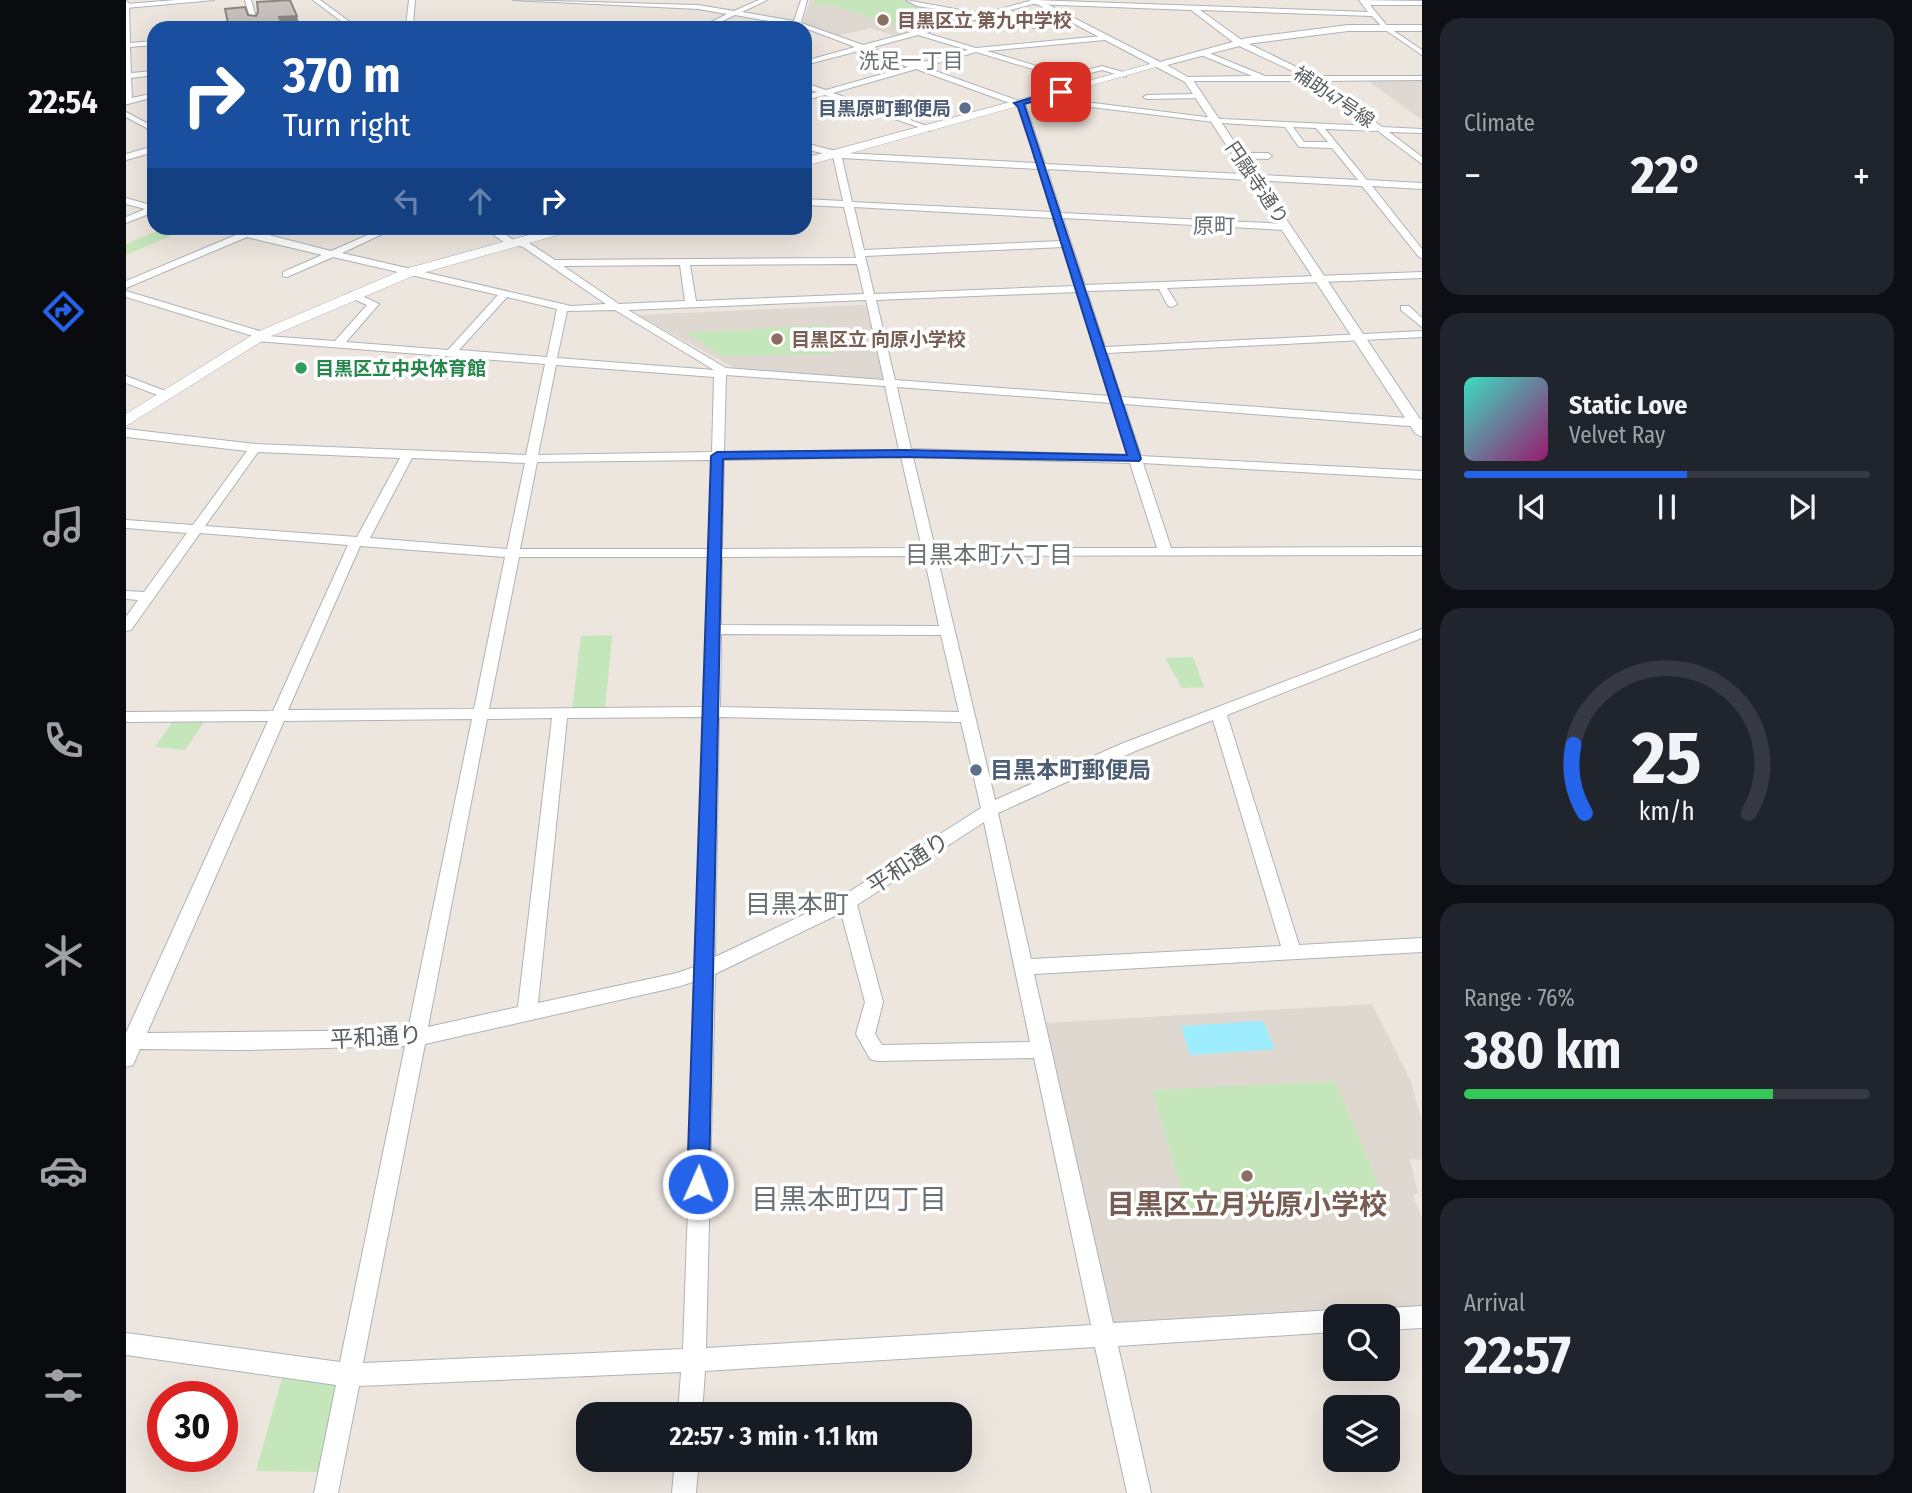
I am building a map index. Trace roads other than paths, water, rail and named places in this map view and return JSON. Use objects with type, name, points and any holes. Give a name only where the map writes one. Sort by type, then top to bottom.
[{"type":"main road","points":[[812,160],[1158,65]]},
{"type":"main road","points":[[126,421],[164,394],[259,337],[410,272],[541,235]]},
{"type":"street","points":[[147,97],[127,102],[127,5],[210,0]]},
{"type":"street","points":[[248,0],[254,21]]},
{"type":"street","points":[[316,0],[345,21]]},
{"type":"street","points":[[410,21],[412,0]]},
{"type":"street","points":[[508,11],[516,0],[698,7],[771,21]]},
{"type":"street","points":[[618,13],[646,0]]},
{"type":"street","points":[[717,21],[764,0]]},
{"type":"street","points":[[796,21],[804,0]]},
{"type":"street","points":[[909,0],[918,4],[985,15]]},
{"type":"street","points":[[1182,0],[1240,43]]},
{"type":"street","points":[[812,61],[1033,1],[1373,14]]},
{"type":"street","name":"円融寺通り","points":[[1033,1],[1186,79],[1420,426]]},
{"type":"street","points":[[1274,1],[1275,11]]},
{"type":"street","points":[[1363,1],[1409,2],[1419,7]]},
{"type":"street","points":[[1363,1],[1386,28],[1422,53]]},
{"type":"street","points":[[1005,10],[1036,27]]},
{"type":"street","points":[[601,21],[608,18]]},
{"type":"street","points":[[1158,65],[1240,43],[1348,29],[1422,28]]},
{"type":"street","points":[[812,31],[864,47],[1022,106],[1165,551]]},
{"type":"street","points":[[919,33],[1088,84]]},
{"type":"street","points":[[812,96],[976,50],[1102,37]]},
{"type":"street","name":"補助47号線","points":[[1240,43],[1315,79],[1422,161]]},
{"type":"street","points":[[127,45],[147,44]]},
{"type":"street","points":[[1204,52],[1232,62],[1265,79]]},
{"type":"street","points":[[870,65],[893,73]]},
{"type":"street","points":[[1066,77],[1102,68],[1122,75]]},
{"type":"street","points":[[127,76],[147,74]]},
{"type":"street","points":[[1186,79],[1422,78]]},
{"type":"street","points":[[812,88],[927,129]]},
{"type":"street","points":[[1147,97],[1199,96]]},
{"type":"street","points":[[1037,98],[1215,121],[1422,131]]},
{"type":"street","points":[[126,114],[147,126]]},
{"type":"street","points":[[1287,124],[1302,145],[1334,145]]},
{"type":"street","points":[[1319,126],[1422,255]]},
{"type":"street","points":[[812,148],[835,155],[1422,186]]},
{"type":"street","points":[[126,157],[147,151]]},
{"type":"street","points":[[835,155],[989,809],[1139,1493]]},
{"type":"street","points":[[1239,156],[1268,156]]},
{"type":"street","points":[[126,201],[147,207]]},
{"type":"street","points":[[812,202],[1285,227]]},
{"type":"street","points":[[126,219],[147,212]]},
{"type":"street","points":[[126,285],[244,235]]},
{"type":"street","points":[[250,235],[562,308],[1422,277]]},
{"type":"street","points":[[287,274],[375,235]]},
{"type":"street","points":[[500,235],[603,305],[618,308],[651,311],[869,299]]},
{"type":"street","points":[[512,243],[526,245],[618,308],[721,373]]},
{"type":"street","points":[[554,263],[685,263],[859,257],[1066,244]]},
{"type":"street","points":[[627,263],[629,248]]},
{"type":"street","points":[[685,263],[691,304]]},
{"type":"street","points":[[1081,291],[1163,290],[1322,281]]},
{"type":"street","points":[[1163,290],[1172,304]]},
{"type":"street","points":[[126,294],[205,317],[259,337],[337,345],[888,384],[1420,426]]},
{"type":"street","points":[[452,352],[505,294]]},
{"type":"street","points":[[337,345],[374,304],[353,295]]},
{"type":"street","points":[[1405,307],[1422,324]]},
{"type":"street","points":[[326,1493],[478,716],[562,308]]},
{"type":"street","points":[[1101,350],[1422,334]]},
{"type":"street","points":[[691,1402],[706,970],[721,373]]},
{"type":"street","points":[[126,379],[164,394]]},
{"type":"street","points":[[126,433],[255,448],[531,459],[905,453],[1135,459],[1422,475]]},
{"type":"street","points":[[126,627],[255,448]]},
{"type":"street","points":[[128,1048],[358,542],[408,454]]},
{"type":"street","points":[[126,524],[512,553],[1422,551]]},
{"type":"street","points":[[126,595],[148,597]]},
{"type":"street","points":[[713,629],[945,631]]},
{"type":"street","name":"平和通り","points":[[128,1048],[414,1038],[677,980],[706,970],[847,902],[989,809],[1218,712],[1422,633]]},
{"type":"street","points":[[126,718],[711,712],[966,718]]},
{"type":"street","points":[[1218,712],[1292,952]]},
{"type":"street","points":[[527,1014],[560,715]]},
{"type":"street","points":[[847,902],[874,1002],[872,1017],[865,1031],[866,1040],[877,1053],[1041,1051]]},
{"type":"street","points":[[1023,967],[1422,945]]},
{"type":"street","points":[[1400,1318],[1422,1317]]},
{"type":"street","points":[[126,1344],[349,1375],[694,1360],[1323,1322]]},
{"type":"street","points":[[684,1493],[686,1472]]},
{"type":"water","points":[[1263,1021],[1275,1049],[1190,1055],[1181,1026]]},
{"type":"place","name":"目黒区立 第九中学校","points":[[883,20]]},
{"type":"place","name":"目黒原町郵便局","points":[[965,108]]},
{"type":"place","name":"目黒区立 向原小学校","points":[[777,339]]},
{"type":"place","name":"目黒区立中央体育館","points":[[301,368]]},
{"type":"place","name":"目黒本町郵便局","points":[[976,770]]},
{"type":"place","name":"目黒区立月光原小学校","points":[[1247,1176]]},
{"type":"district","name":"洗足一丁目","points":[[911,61]]},
{"type":"district","name":"原町","points":[[1214,226]]},
{"type":"district","name":"目黒本町六丁目","points":[[989,555]]},
{"type":"district","name":"目黒本町","points":[[797,904]]},
{"type":"district","name":"目黒本町四丁目","points":[[849,1199]]}]
